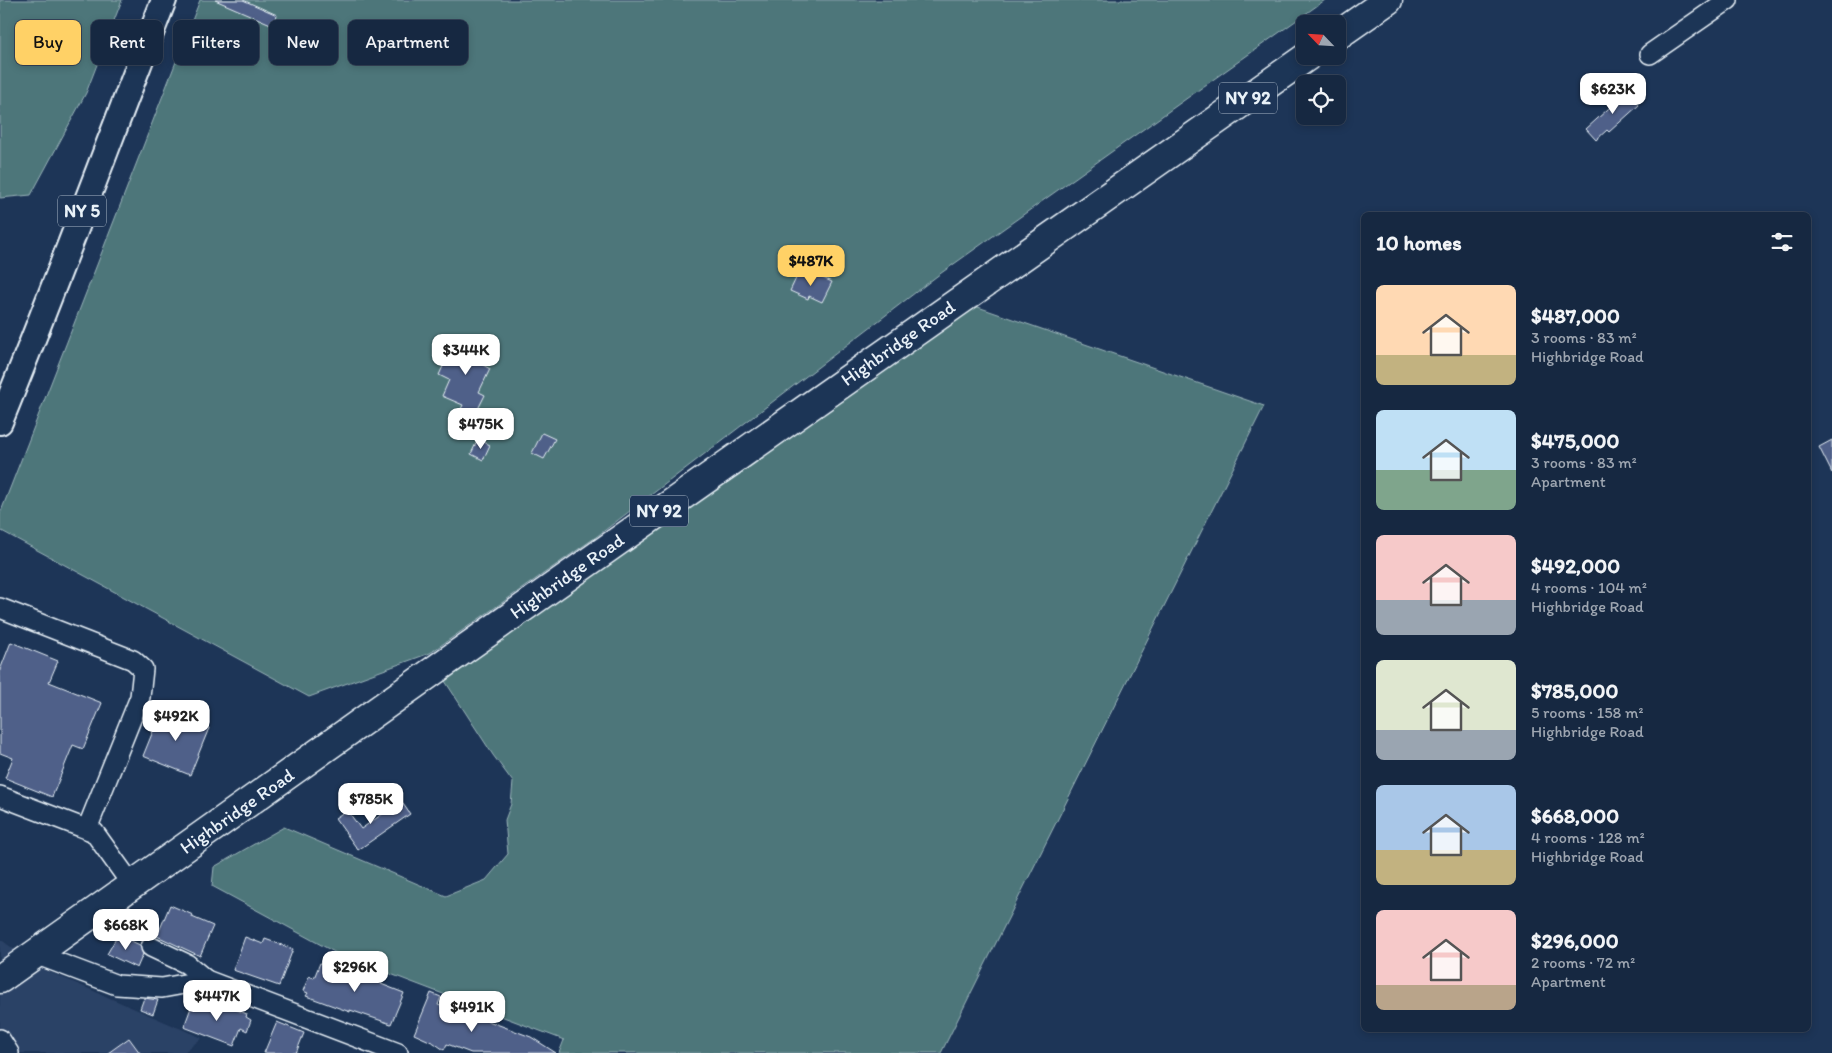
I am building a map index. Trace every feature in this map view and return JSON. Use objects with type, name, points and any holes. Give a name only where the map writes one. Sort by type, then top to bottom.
[{"type":"highway","points":[[1346,29],[1388,0]]},
{"type":"highway","name":"Highbridge Road","points":[[13,965],[132,885],[1296,64]]},
{"type":"main road","name":"NY 5","points":[[0,422],[45,312],[86,200],[164,0]]},
{"type":"street","points":[[1650,54],[1728,0]]},
{"type":"street","points":[[0,608],[133,660],[143,668],[140,697],[86,829]]},
{"type":"street","points":[[0,796],[94,832],[132,885]]},
{"type":"street","points":[[151,947],[188,964],[206,980],[398,1053]]},
{"type":"street","points":[[13,965],[116,985],[162,988],[206,980]]},
{"type":"street","points":[[0,1039],[9,1053]]},
{"type":"shaded area","points":[[0,939],[38,967],[202,1038],[183,1053],[0,1053]]},
{"type":"green space","points":[[0,0],[122,0],[114,20],[91,20],[91,65],[97,65],[86,93],[31,195],[0,198]]},
{"type":"green space","points":[[200,0],[1325,0],[1304,15],[1296,15],[1296,21],[937,276],[596,537],[430,653],[309,697],[0,530],[0,514],[175,65],[259,65],[259,20],[192,20]]},
{"type":"green space","points":[[975,306],[1264,406],[941,1053],[559,1053],[564,1040],[338,954],[212,886],[214,867],[284,827],[446,896],[486,880],[508,854],[505,820],[511,804],[513,782],[493,755],[443,678]]},
{"type":"building","points":[[215,0],[243,0],[277,15],[275,20],[269,20],[269,23]]},
{"type":"building","points":[[1623,88],[1639,105],[1609,132],[1607,130],[1596,140],[1586,129],[1618,100],[1614,96]]},
{"type":"building","points":[[799,272],[814,279],[816,275],[832,282],[822,302],[809,296],[808,299],[790,291]]},
{"type":"building","points":[[470,338],[486,345],[478,362],[490,369],[479,392],[485,395],[475,415],[461,409],[463,405],[442,396],[449,380],[439,375],[451,349],[462,354]]},
{"type":"building","points":[[542,433],[555,439],[544,459],[532,453]]},
{"type":"building","points":[[478,439],[490,445],[483,460],[471,454]]},
{"type":"building","points":[[1832,440],[1832,473],[1819,447]]},
{"type":"building","points":[[11,642],[58,661],[49,682],[102,703],[83,749],[73,745],[52,797],[5,778],[13,758],[0,753],[0,670]]},
{"type":"building","points":[[162,709],[209,728],[190,775],[143,756]]},
{"type":"building","points":[[401,801],[410,814],[358,850],[335,818],[347,810],[361,829]]},
{"type":"building","points":[[170,905],[213,926],[200,956],[157,936]]},
{"type":"building","points":[[118,935],[140,945],[143,954],[137,968],[107,954]]},
{"type":"building","points":[[245,937],[263,944],[265,939],[293,949],[279,986],[233,970]]},
{"type":"building","points":[[320,963],[353,975],[356,967],[383,978],[381,984],[404,993],[391,1024],[306,996],[308,993],[303,991],[309,976],[314,978]]},
{"type":"building","points":[[431,993],[441,997],[438,1005],[466,1015],[467,1013],[531,1037],[556,1053],[471,1053],[447,1044],[444,1050],[414,1034]]},
{"type":"building","points":[[144,998],[158,1000],[153,1014],[140,1009]]},
{"type":"building","points":[[197,1001],[218,1007],[220,1003],[247,1014],[246,1017],[251,1020],[247,1031],[241,1028],[234,1046],[184,1027],[193,1002],[196,1003]]},
{"type":"building","points":[[277,1022],[304,1033],[296,1053],[264,1053]]},
{"type":"building","points":[[129,1038],[140,1053],[108,1053]]}]
